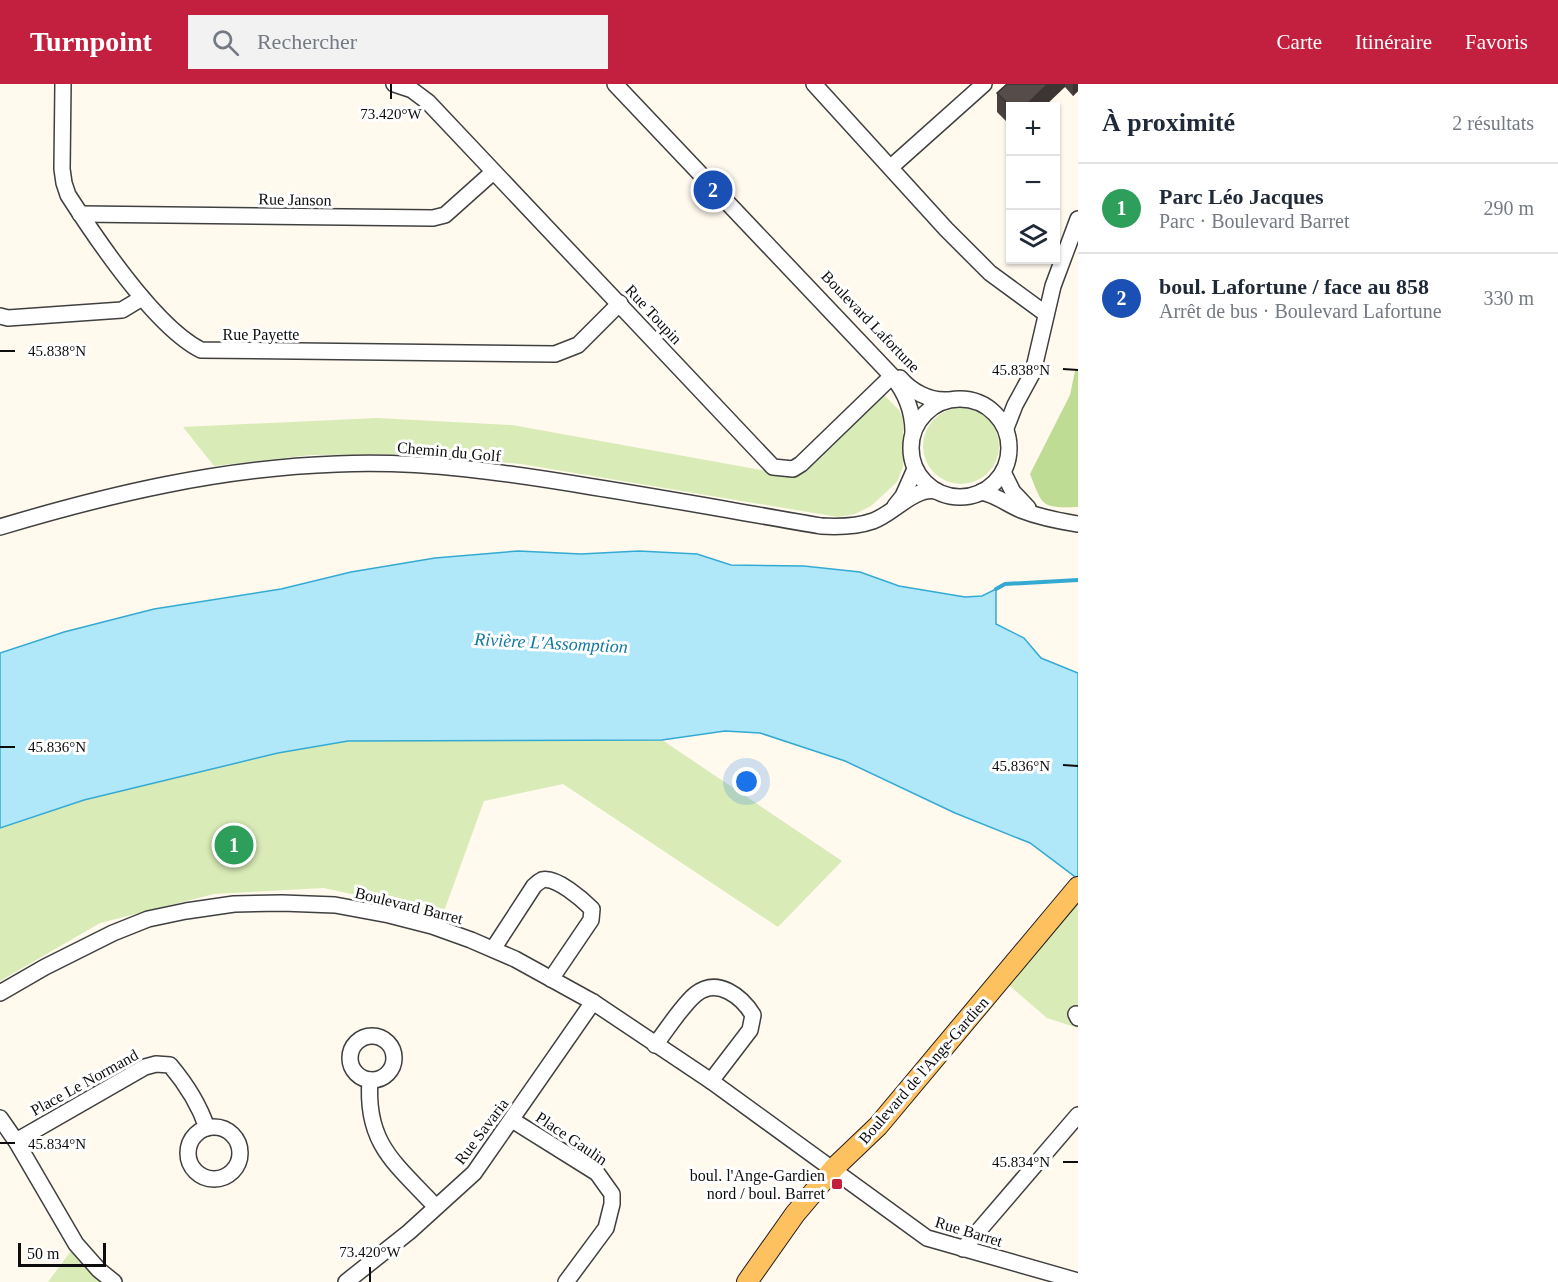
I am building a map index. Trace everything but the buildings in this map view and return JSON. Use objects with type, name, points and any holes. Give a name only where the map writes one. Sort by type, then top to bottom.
[{"type":"main road","name":"Boulevard de l'Ange-Gardien","points":[[747,1282],[795,1214],[834,1168],[878,1126],[1077,889]]},
{"type":"street","name":"Rue Payette","points":[[63,84],[64,183],[68,195],[142,298],[189,344],[201,350],[555,354],[578,345],[620,303]]},
{"type":"street","name":"Rue Toupin","points":[[394,84],[412,90],[428,102],[492,173],[620,303],[773,467],[793,469],[801,464],[892,376]]},
{"type":"street","name":"Boulevard Lafortune","points":[[615,84],[892,376],[908,401],[914,432]]},
{"type":"street","points":[[814,84],[946,229],[990,273],[1046,314]]},
{"type":"street","points":[[891,167],[984,84]]},
{"type":"street","name":"Rue Janson","points":[[80,214],[433,219],[445,215],[492,173]]},
{"type":"street","points":[[1006,428],[1015,405],[1033,372],[1053,286],[1078,219]]},
{"type":"street","name":"Boulevard Lafortune","points":[[796,275],[807,281],[906,386],[934,399],[954,399]]},
{"type":"street","points":[[0,316],[8,318],[122,310],[142,298]]},
{"type":"street","points":[[985,405],[1011,396],[1033,372]]},
{"type":"street","points":[[970,399],[985,405],[997,415],[1006,428],[1010,450],[1003,472],[993,484],[981,492],[966,497],[951,496],[936,491],[924,482],[915,469],[911,457],[914,432],[920,420],[940,402],[970,399]]},
{"type":"street","name":"Chemin du Golf","points":[[0,527],[92,501],[191,478],[337,464],[405,464],[525,475],[821,526],[860,524],[875,520],[925,491],[936,491]]},
{"type":"street","name":"Chemin du Golf","points":[[893,508],[903,496],[915,469]]},
{"type":"street","points":[[1003,472],[1013,492],[1031,513]]},
{"type":"street","points":[[981,492],[994,495],[1031,513],[1056,521],[1078,524]]},
{"type":"street","points":[[493,949],[534,886],[541,880],[557,883],[582,899],[592,909],[591,920],[551,979]]},
{"type":"street","name":"Boulevard Barret","points":[[0,993],[45,967],[113,933],[148,920],[186,911],[234,904],[282,903],[335,906],[389,915],[432,926],[493,949],[593,1002],[711,1081],[834,1168]]},
{"type":"street","points":[[655,1045],[696,994],[708,988],[721,988],[731,993],[746,1003],[753,1015],[750,1030],[711,1081]]},
{"type":"street","name":"Rue Savaria","points":[[346,1282],[409,1232],[474,1173],[593,1002]]},
{"type":"street","name":"Place Le Normand","points":[[16,1141],[145,1067],[156,1064],[170,1065],[178,1074],[192,1095],[207,1128]]},
{"type":"street","points":[[370,1080],[370,1117],[375,1134],[389,1157],[436,1207]]},
{"type":"street","points":[[963,1249],[1078,1115]]},
{"type":"street","points":[[0,1118],[16,1141],[76,1244],[99,1270],[114,1282]]},
{"type":"street","name":"Place Gaulin","points":[[512,1120],[597,1173],[612,1194],[606,1228],[566,1282]]},
{"type":"street","name":"Rue Barret","points":[[834,1168],[927,1238],[1048,1277],[1078,1281]]},
{"type":"green space","points":[[1078,369],[1078,507],[1050,506],[1041,499],[1030,474],[1070,395],[1075,371]]},
{"type":"green space","points":[[883,394],[899,410],[903,419],[903,467],[897,482],[871,506],[855,514],[838,517],[521,464],[417,454],[311,455],[214,466],[183,427],[377,418],[512,425],[783,474]]},
{"type":"green space","points":[[961,408],[976,411],[988,419],[996,431],[999,446],[996,461],[988,473],[976,481],[961,484],[946,481],[934,473],[926,461],[923,446],[926,431],[934,419],[946,411]]},
{"type":"green space","points":[[662,740],[842,861],[778,927],[563,784],[484,801],[443,914],[324,888],[214,894],[100,923],[0,981],[0,828],[84,800],[278,753],[348,741]]},
{"type":"green space","points":[[1078,898],[1078,1028],[1047,1018],[1003,980]]},
{"type":"green space","points":[[76,1244],[114,1282],[48,1282]]},
{"type":"water","name":"Rivière L'Assomption","points":[[518,551],[581,554],[639,551],[697,554],[731,565],[804,566],[860,572],[899,586],[965,597],[982,596],[996,589],[996,624],[1024,638],[1041,658],[1078,673],[1078,879],[1030,843],[955,813],[845,761],[760,733],[725,731],[662,740],[348,741],[278,753],[84,800],[0,828],[0,653],[64,632],[154,609],[281,589],[351,572],[435,558]]},
{"type":"waterway","points":[[996,589],[1005,584],[1078,580]]},
{"type":"place","name":"boul. Lafortune / face au 858","points":[[713,190]]},
{"type":"place","name":"Parc Léo Jacques","points":[[234,845]]},
{"type":"place","name":"boul. l'Ange-Gardien nord / boul. Barret","points":[[837,1184]]}]
